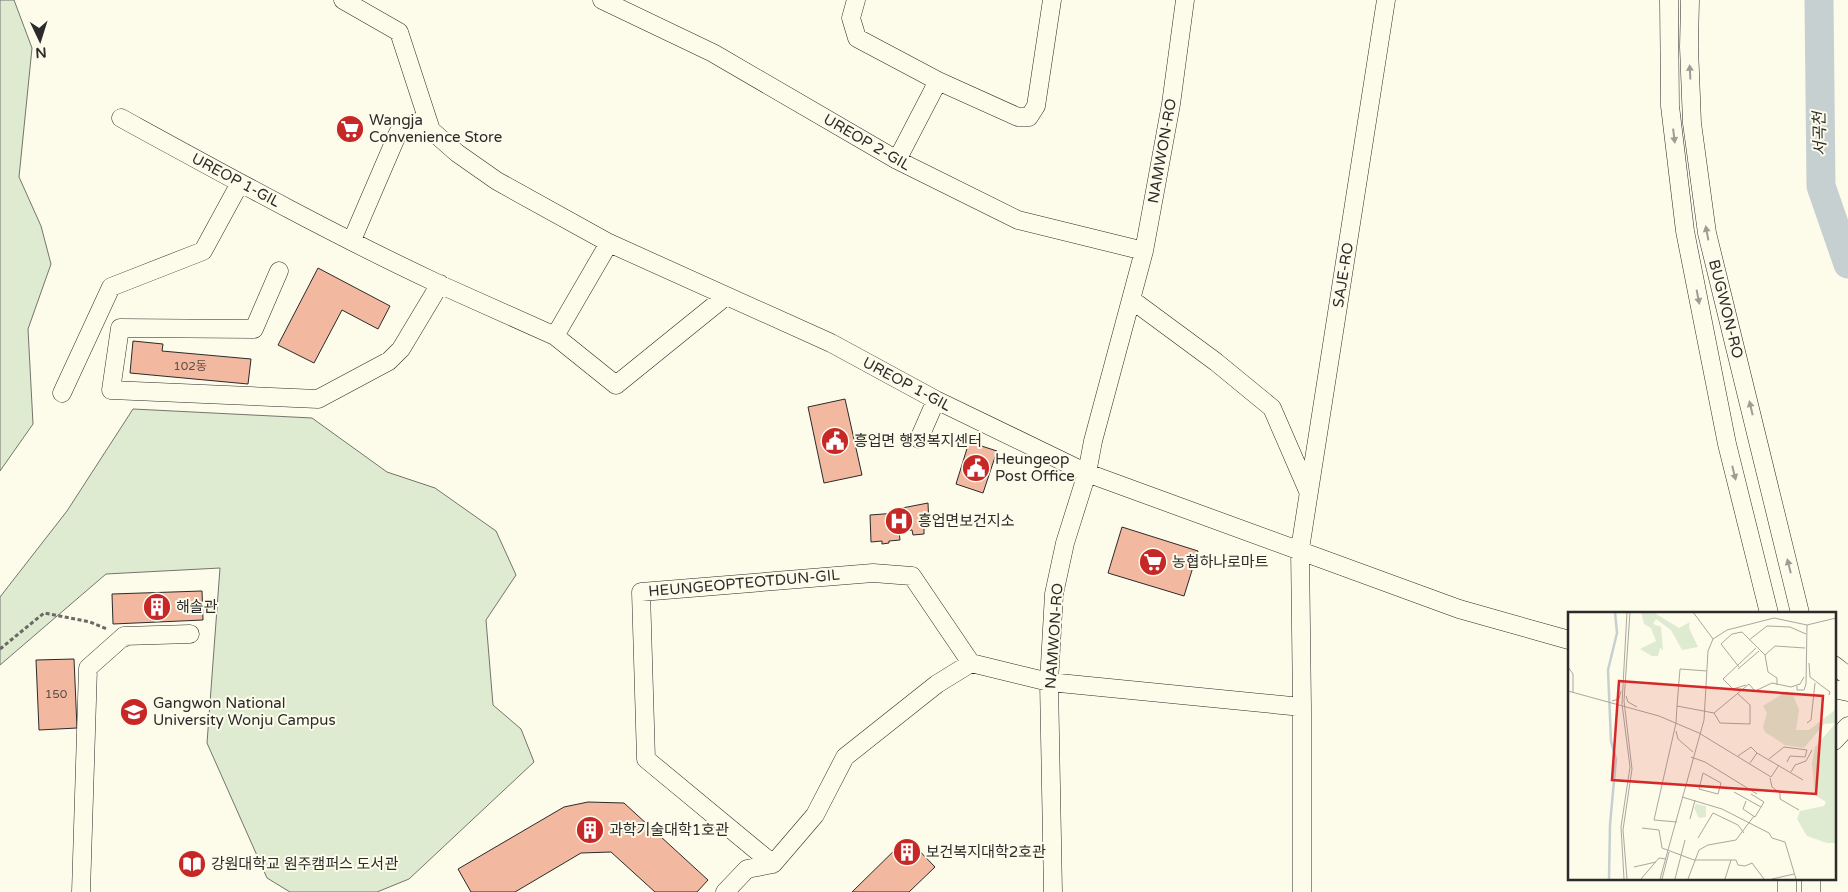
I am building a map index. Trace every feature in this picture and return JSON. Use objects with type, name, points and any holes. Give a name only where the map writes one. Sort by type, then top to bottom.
[{"type":"street","name":"UREOP 1-GIL","points":[[343,0],[399,32],[431,130],[456,153],[497,181],[609,243],[831,343],[936,400],[1087,473]]},
{"type":"street","name":"UREOP 2-GIL","points":[[602,0],[713,53],[897,160],[1018,220],[1144,251]]},
{"type":"street","points":[[856,0],[851,18],[857,38],[938,81],[1018,117],[1029,117],[1036,106],[1052,0]]},
{"type":"street","name":"NAMWON-RO","points":[[1054,892],[1049,682],[1054,594],[1065,543],[1087,473],[1093,441],[1144,251],[1171,104],[1185,0]]},
{"type":"street","name":"SAJE-RO","points":[[1302,892],[1300,549],[1386,0]]},
{"type":"street","name":"BUGWON-RO","points":[[1669,0],[1670,106],[1685,231],[1727,444],[1769,612]]},
{"type":"street","name":"BUGWON-RO","points":[[1690,0],[1689,48],[1692,123],[1707,233],[1800,612]]},
{"type":"street","points":[[897,160],[938,81]]},
{"type":"street","name":"UREOP 1-GIL","points":[[121,118],[240,183],[352,240],[440,284],[555,336],[616,385],[726,296]]},
{"type":"street","points":[[352,240],[398,133],[417,122],[431,130]]},
{"type":"street","points":[[62,393],[111,287],[203,251],[240,183]]},
{"type":"street","points":[[555,336],[609,243]]},
{"type":"street","points":[[279,271],[254,329],[120,328],[111,390],[318,399],[389,361],[401,349],[440,284]]},
{"type":"street","points":[[1132,300],[1216,362],[1272,408],[1309,492]]},
{"type":"street","points":[[919,439],[936,400]]},
{"type":"street","points":[[1087,473],[1300,549],[1459,609],[1568,640]]},
{"type":"street","points":[[1748,530],[1762,612]]},
{"type":"street","name":"HEUNGEOPTEOTDUN-GIL","points":[[773,864],[646,759],[641,592],[873,573],[912,576],[971,663]]},
{"type":"street","points":[[81,892],[88,668],[125,637],[190,634]]},
{"type":"street","points":[[725,892],[747,869],[773,864],[815,815],[845,757],[937,684],[971,663],[1049,682],[1302,707]]},
{"type":"path","points":[[0,649],[44,613],[90,622],[125,637]]},
{"type":"green space","points":[[0,0],[14,0],[32,48],[19,177],[41,226],[51,264],[28,329],[33,424],[0,471]]},
{"type":"green space","points":[[133,409],[312,418],[387,472],[435,488],[496,531],[516,575],[486,620],[493,705],[521,729],[534,762],[409,879],[377,892],[290,892],[267,878],[207,743],[220,568],[106,574],[0,665],[0,597],[67,511]]},
{"type":"building","points":[[318,268],[390,306],[378,329],[342,310],[314,363],[278,345]]},
{"type":"building","points":[[133,341],[163,344],[162,351],[251,359],[248,384],[130,373]]},
{"type":"building","name":"흥업면 행정복지센터","points":[[845,399],[862,475],[824,483],[808,407]]},
{"type":"building","name":"Heungeop Post Office","points":[[969,442],[997,451],[983,493],[956,484]]},
{"type":"building","name":"흥업면보건지소","points":[[928,503],[929,526],[924,527],[924,534],[913,535],[912,530],[899,531],[900,540],[882,544],[882,541],[871,542],[870,515],[897,513],[897,509]]},
{"type":"building","name":"농협하나로마트","points":[[1122,527],[1198,551],[1184,596],[1108,573]]},
{"type":"building","name":"해솔관","points":[[202,591],[203,620],[113,624],[112,594]]},
{"type":"building","points":[[74,659],[77,728],[39,730],[36,660]]},
{"type":"building","name":"과학기술대학1호관","points":[[588,802],[624,803],[708,880],[697,892],[655,892],[611,852],[581,853],[515,892],[471,892],[458,869],[564,807]]},
{"type":"building","name":"보건복지대학2호관","points":[[907,838],[935,867],[909,892],[852,892]]},
{"type":"waterway","name":"서곡천","points":[[1819,0],[1821,186],[1848,264]]},
{"type":"place","name":"Wangja Convenience Store","points":[[350,129]]},
{"type":"place","name":"흥업면 행정복지센터","points":[[835,441]]},
{"type":"place","name":"Heungeop Post Office","points":[[976,468]]},
{"type":"place","name":"흥업면보건지소","points":[[899,521]]},
{"type":"place","name":"농협하나로마트","points":[[1153,562]]},
{"type":"place","name":"해솔관","points":[[157,607]]},
{"type":"place","name":"Gangwon National University Wonju Campus","points":[[134,712]]},
{"type":"place","name":"과학기술대학1호관","points":[[590,830]]},
{"type":"place","name":"보건복지대학2호관","points":[[907,852]]},
{"type":"place","name":"강원대학교 원주캠퍼스 도서관","points":[[192,864]]}]
